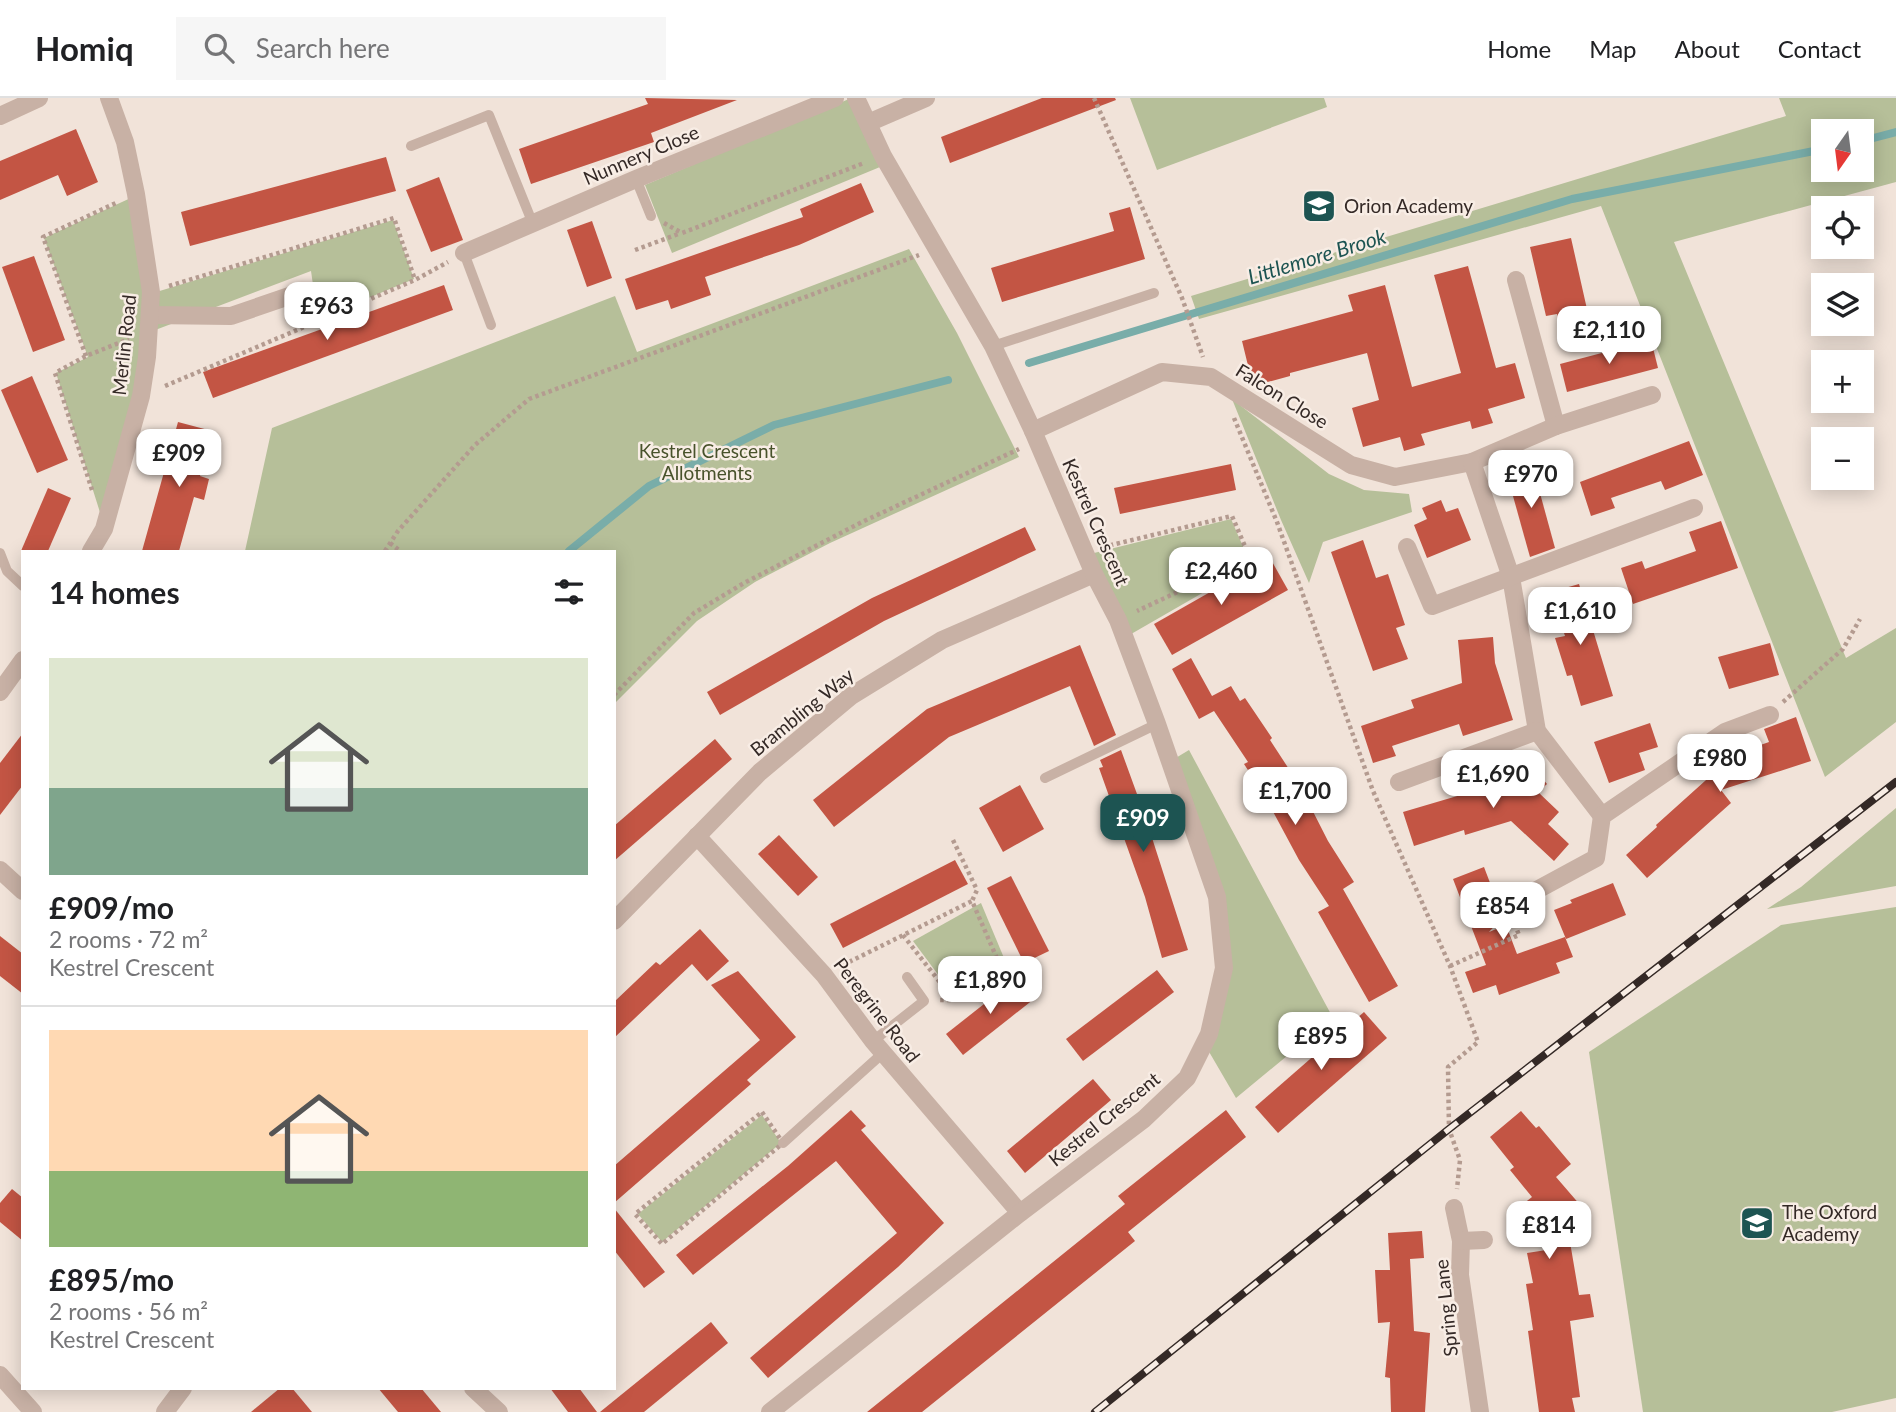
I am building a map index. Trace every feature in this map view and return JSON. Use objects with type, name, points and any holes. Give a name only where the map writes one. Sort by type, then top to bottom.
[{"type":"street","points":[[0,116],[39,98]]},
{"type":"street","name":"Merlin Road","points":[[93,550],[104,529],[141,396],[151,292],[125,142],[109,98]]},
{"type":"street","name":"Nunnery Close","points":[[464,253],[835,98]]},
{"type":"street","name":"Kestrel Crescent","points":[[770,1412],[1153,1111],[1187,1077],[1209,1034],[1224,968],[1217,897],[1118,620],[1094,574],[993,346],[883,156],[856,98]]},
{"type":"street","points":[[867,123],[926,98]]},
{"type":"street","points":[[1516,280],[1556,426]]},
{"type":"street","points":[[149,323],[231,316],[298,293]]},
{"type":"street","name":"Falcon Close","points":[[1035,436],[1162,372],[1211,377],[1351,465],[1395,477],[1472,462],[1556,426],[1652,395]]},
{"type":"street","points":[[1472,462],[1511,577],[1537,731],[1602,816],[1596,858],[1509,905]]},
{"type":"street","points":[[1407,548],[1432,606],[1694,508]]},
{"type":"street","name":"Brambling Way","points":[[616,919],[760,772],[851,696],[942,640],[1094,574]]},
{"type":"street","points":[[0,692],[21,663]]},
{"type":"street","points":[[1602,816],[1725,732],[1770,715]]},
{"type":"street","points":[[1399,782],[1537,731]]},
{"type":"street","name":"Peregrine Road","points":[[697,836],[824,975],[878,1047],[1020,1213]]},
{"type":"street","points":[[0,870],[21,889]]},
{"type":"street","name":"Spring Lane","points":[[1454,1208],[1461,1241],[1460,1275],[1479,1412]]},
{"type":"street","name":"Spring Lane","points":[[1461,1241],[1484,1240]]},
{"type":"street","points":[[0,1375],[33,1412]]},
{"type":"street","points":[[164,1412],[181,1390]]},
{"type":"street","points":[[475,1390],[499,1412]]},
{"type":"lane","points":[[411,146],[489,115],[533,224]]},
{"type":"lane","points":[[636,179],[651,216]]},
{"type":"lane","points":[[464,253],[491,325]]},
{"type":"lane","points":[[993,346],[1154,293]]},
{"type":"lane","points":[[0,553],[7,571],[21,584]]},
{"type":"lane","points":[[1045,778],[1157,724]]},
{"type":"lane","points":[[783,1143],[924,1001],[907,977]]},
{"type":"path","points":[[1094,98],[1196,339]]},
{"type":"path","points":[[635,250],[883,156]]},
{"type":"path","points":[[86,356],[43,237],[136,194]]},
{"type":"path","points":[[651,216],[682,233]]},
{"type":"path","points":[[151,292],[394,218],[415,280]]},
{"type":"path","points":[[386,550],[398,531],[475,445],[529,399],[936,249]]},
{"type":"path","points":[[141,396],[415,280],[464,253]]},
{"type":"path","points":[[104,529],[54,373],[149,323]]},
{"type":"path","points":[[1219,381],[1277,522],[1373,791],[1450,966],[1478,1042],[1448,1067],[1449,1129],[1460,1160],[1454,1208]]},
{"type":"path","points":[[616,693],[694,613],[744,583],[1035,436]]},
{"type":"path","points":[[1085,551],[1232,516],[1250,558],[1118,620]]},
{"type":"path","points":[[390,542],[399,550]]},
{"type":"path","points":[[1770,715],[1843,649],[1860,619]]},
{"type":"path","points":[[824,975],[972,901],[977,890],[953,840]]},
{"type":"path","points":[[924,1001],[953,1000],[999,963],[972,901]]},
{"type":"path","points":[[1450,966],[1519,935],[1509,905]]},
{"type":"path","points":[[903,935],[953,1000]]},
{"type":"path","points":[[762,1112],[783,1143],[662,1244],[635,1214],[762,1112]]},
{"type":"green space","points":[[1130,98],[1324,98],[1327,107],[1157,170]]},
{"type":"green space","points":[[1779,98],[1896,98],[1896,182],[1844,196],[1811,196],[1811,205],[1674,242],[1846,658],[1896,628],[1896,722],[1825,777],[1601,206],[1199,319],[1191,296],[1786,116]]},
{"type":"green space","points":[[849,99],[880,167],[672,253],[645,185]]},
{"type":"green space","points":[[135,196],[147,339],[104,525],[56,373],[88,357],[44,238]]},
{"type":"green space","points":[[393,220],[414,279],[318,319],[311,271],[150,332],[153,293]]},
{"type":"green space","name":"Kestrel Crescent Allotments","points":[[909,249],[957,333],[1019,457],[830,543],[755,582],[697,621],[616,702],[616,550],[245,550],[272,428],[615,296],[637,352]]},
{"type":"green space","points":[[1232,399],[1329,474],[1364,490],[1409,494],[1412,512],[1323,542],[1309,583]]},
{"type":"green space","points":[[1231,519],[1251,565],[1119,641],[1082,556]]},
{"type":"green space","points":[[1189,750],[1333,1018],[1236,1098],[1208,1050],[1216,1035],[1219,923],[1169,762]]},
{"type":"green space","points":[[1896,808],[1896,886],[1767,909],[1801,887]]},
{"type":"green space","points":[[981,903],[1004,958],[954,996],[913,941]]},
{"type":"green space","name":"The Oxford Academy","points":[[1896,907],[1896,1398],[1832,1412],[1643,1412],[1589,1052],[1781,925]]},
{"type":"green space","points":[[762,1115],[781,1143],[662,1242],[638,1214]]},
{"type":"building","points":[[645,98],[737,100],[651,133],[654,142],[531,184],[519,149],[648,104]]},
{"type":"building","points":[[1042,98],[1116,100],[950,163],[941,137]]},
{"type":"building","points":[[76,129],[98,182],[67,196],[58,175],[0,200],[0,161]]},
{"type":"building","points":[[386,157],[396,191],[190,246],[181,212]]},
{"type":"building","points":[[439,177],[463,240],[431,252],[406,190]]},
{"type":"building","points":[[861,183],[874,212],[799,245],[705,277],[711,295],[671,309],[668,300],[636,310],[625,279],[803,217],[800,209]]},
{"type":"building","points":[[1130,207],[1145,259],[1002,302],[991,268],[1114,231],[1109,213]]},
{"type":"building","points":[[592,221],[612,278],[587,287],[567,230]]},
{"type":"building","points":[[1571,238],[1589,318],[1559,325],[1557,314],[1546,316],[1530,247]]},
{"type":"building","points":[[34,256],[65,340],[33,352],[2,267]]},
{"type":"building","points":[[1468,266],[1496,368],[1515,363],[1525,398],[1488,409],[1493,423],[1472,429],[1470,421],[1421,434],[1425,445],[1404,451],[1400,437],[1363,447],[1352,408],[1379,400],[1367,353],[1290,373],[1290,376],[1253,386],[1242,341],[1353,311],[1348,295],[1385,285],[1412,387],[1461,373],[1434,275]]},
{"type":"building","points":[[444,285],[453,310],[213,398],[203,372]]},
{"type":"building","points":[[1651,340],[1658,368],[1567,392],[1560,364]]},
{"type":"building","points":[[32,376],[68,460],[37,473],[1,390]]},
{"type":"building","points":[[178,422],[212,431],[200,476],[209,479],[204,500],[194,497],[179,550],[142,550]]},
{"type":"building","points":[[1689,441],[1703,475],[1665,490],[1661,481],[1611,498],[1615,508],[1591,516],[1580,482]]},
{"type":"building","points":[[1231,464],[1236,490],[1120,514],[1114,488]]},
{"type":"building","points":[[1532,464],[1555,548],[1530,557],[1506,471]]},
{"type":"building","points":[[48,488],[71,498],[48,550],[21,550]]},
{"type":"building","points":[[1441,500],[1446,512],[1458,508],[1471,540],[1427,558],[1414,525],[1427,519],[1422,508]]},
{"type":"building","points":[[1721,521],[1738,568],[1633,604],[1621,568],[1642,561],[1645,569],[1696,551],[1689,532]]},
{"type":"building","points":[[1025,527],[1036,550],[884,621],[720,715],[707,692],[872,598]]},
{"type":"building","points":[[1363,540],[1376,578],[1388,574],[1405,625],[1396,628],[1408,659],[1373,671],[1331,552]]},
{"type":"building","points":[[1270,558],[1288,590],[1172,655],[1154,624]]},
{"type":"building","points":[[1579,584],[1613,696],[1581,706],[1572,675],[1567,676],[1555,638],[1565,636],[1551,592]]},
{"type":"building","points":[[1493,637],[1495,663],[1513,720],[1463,736],[1459,724],[1392,746],[1396,756],[1373,763],[1361,726],[1414,708],[1411,700],[1462,683],[1458,640]]},
{"type":"building","points":[[1770,643],[1779,675],[1729,689],[1718,657]]},
{"type":"building","points":[[1080,645],[1116,735],[1094,746],[1070,686],[949,737],[834,827],[813,800],[927,709]]},
{"type":"building","points":[[1191,658],[1212,696],[1231,686],[1240,701],[1245,698],[1272,738],[1270,740],[1300,786],[1328,841],[1354,882],[1343,889],[1398,986],[1369,1002],[1318,912],[1329,906],[1299,860],[1244,764],[1248,762],[1214,711],[1199,719],[1172,669]]},
{"type":"building","points":[[1796,717],[1811,761],[1721,790],[1731,803],[1647,878],[1626,855],[1735,754],[1769,742],[1764,729]]},
{"type":"building","points":[[1650,723],[1658,747],[1639,753],[1645,770],[1609,783],[1594,742]]},
{"type":"building","points":[[21,736],[21,788],[0,815],[0,763]]},
{"type":"building","points":[[715,739],[732,759],[616,859],[616,824]]},
{"type":"building","points":[[1121,750],[1188,950],[1162,958],[1145,897],[1099,768],[1103,767],[1100,760]]},
{"type":"building","points":[[1526,759],[1547,784],[1538,792],[1559,812],[1548,824],[1569,844],[1554,861],[1511,821],[1465,835],[1464,830],[1414,846],[1403,812],[1464,794],[1463,792],[1483,785],[1479,774]]},
{"type":"building","points":[[1020,785],[1044,829],[1003,852],[979,808]]},
{"type":"building","points":[[779,835],[818,877],[798,896],[758,854]]},
{"type":"building","points":[[955,860],[968,884],[843,948],[830,924]]},
{"type":"building","points":[[1484,867],[1503,917],[1489,932],[1506,925],[1517,954],[1565,937],[1573,957],[1556,963],[1560,973],[1499,995],[1496,985],[1473,993],[1465,972],[1486,965],[1453,879]]},
{"type":"building","points":[[1011,876],[1049,951],[1024,963],[987,888]]},
{"type":"building","points":[[1613,883],[1626,915],[1566,939],[1554,910],[1572,903],[1570,900]]},
{"type":"building","points":[[700,929],[729,961],[707,981],[692,964],[616,1036],[616,1000],[656,962],[660,965]]},
{"type":"building","points":[[0,936],[21,952],[21,992],[0,976]]},
{"type":"building","points":[[1157,970],[1174,992],[1083,1061],[1066,1039]]},
{"type":"building","points":[[738,971],[796,1037],[747,1080],[751,1084],[616,1201],[616,1164],[760,1040],[711,985]]},
{"type":"building","points":[[1017,978],[1034,999],[963,1055],[946,1034]]},
{"type":"building","points":[[1364,1012],[1387,1038],[1278,1133],[1255,1107]]},
{"type":"building","points":[[1093,1079],[1111,1100],[1025,1173],[1007,1151]]},
{"type":"building","points":[[851,1110],[866,1126],[861,1130],[944,1223],[898,1267],[768,1378],[750,1358],[897,1233],[836,1161],[693,1275],[676,1255],[788,1166]]},
{"type":"building","points":[[1226,1110],[1246,1137],[1128,1232],[1135,1241],[922,1412],[867,1412],[1125,1204],[1118,1196]]},
{"type":"building","points":[[1521,1111],[1536,1128],[1539,1126],[1571,1164],[1556,1177],[1581,1206],[1577,1210],[1584,1239],[1570,1242],[1579,1295],[1590,1294],[1594,1317],[1570,1321],[1580,1397],[1572,1398],[1575,1412],[1539,1412],[1528,1331],[1533,1330],[1526,1284],[1533,1283],[1527,1253],[1553,1249],[1518,1208],[1532,1197],[1510,1170],[1514,1167],[1490,1137]]},
{"type":"building","points":[[12,1189],[21,1196],[21,1239],[0,1222],[0,1203]]},
{"type":"building","points":[[616,1211],[665,1272],[644,1288],[616,1253]]},
{"type":"building","points":[[1422,1231],[1424,1258],[1410,1259],[1414,1331],[1430,1333],[1425,1412],[1391,1412],[1390,1378],[1385,1377],[1390,1322],[1378,1323],[1375,1270],[1390,1270],[1388,1233]]},
{"type":"building","points":[[711,1322],[728,1343],[644,1412],[600,1412]]},
{"type":"building","points":[[278,1390],[294,1390],[312,1412],[251,1412]]},
{"type":"building","points":[[380,1390],[423,1390],[441,1412],[398,1412]]},
{"type":"building","points":[[552,1390],[580,1390],[597,1412],[568,1412]]},
{"type":"waterway","name":"Littlemore Brook","points":[[1874,138],[1896,132]]},
{"type":"waterway","name":"Littlemore Brook","points":[[1029,363],[1572,199],[1811,152]]},
{"type":"waterway","name":"Littlemore Brook","points":[[570,550],[649,486],[774,425],[948,380]]},
{"type":"railway","points":[[1095,1412],[1449,1129],[1896,782]]},
{"type":"place","name":"Orion Academy","points":[[1319,206]]},
{"type":"place","name":"The Oxford Academy","points":[[1757,1223]]}]
